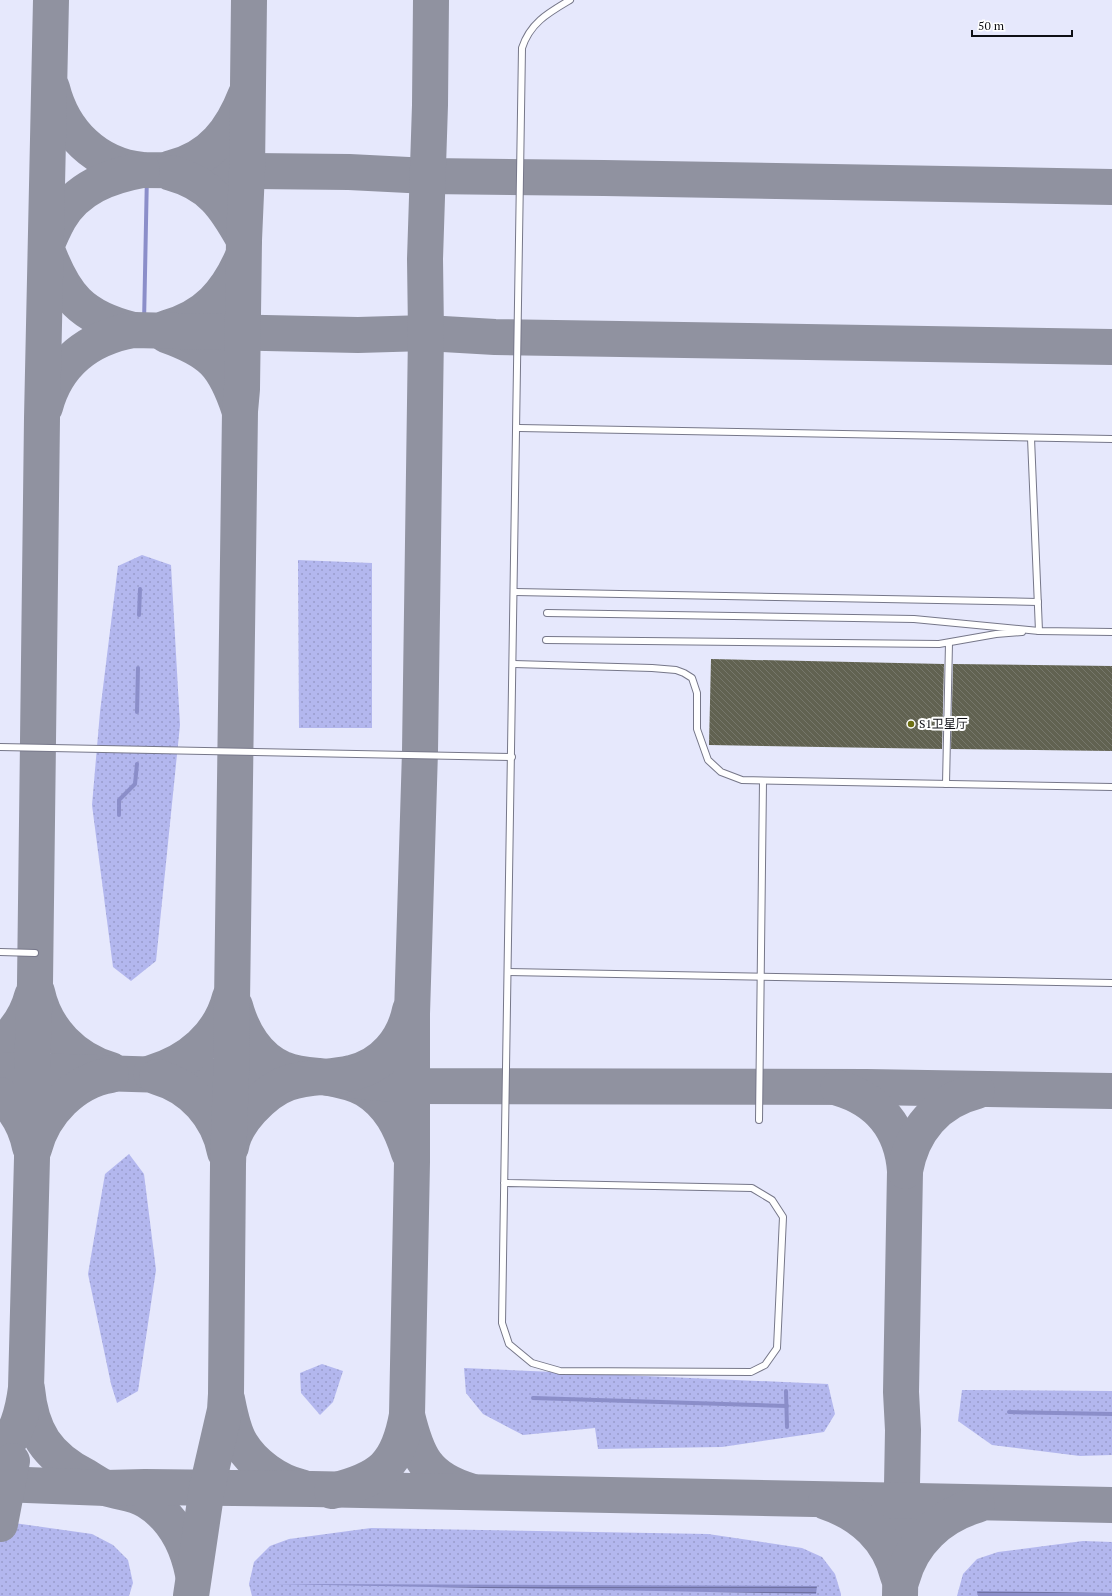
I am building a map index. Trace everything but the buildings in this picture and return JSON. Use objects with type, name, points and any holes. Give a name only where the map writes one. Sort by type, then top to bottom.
[{"type":"lane","points":[[504,1183],[752,1188],[766,1196],[772,1200],[783,1217],[777,1348],[765,1365],[750,1372],[560,1371],[532,1363],[509,1344],[502,1323],[504,1183],[512,757],[516,592],[522,48],[527,34],[539,21],[570,0]]},
{"type":"lane","points":[[518,428],[1112,439]]},
{"type":"lane","points":[[1031,438],[1039,631]]},
{"type":"lane","points":[[516,592],[1038,602]]},
{"type":"lane","points":[[547,613],[914,619],[1039,631],[1112,632]]},
{"type":"lane","points":[[546,640],[909,645],[949,643],[996,634],[1039,631]]},
{"type":"lane","points":[[946,784],[949,643]]},
{"type":"lane","points":[[514,664],[652,668],[676,670],[684,673],[692,678],[698,693],[697,729],[708,760],[714,767],[731,777],[742,780],[1112,787]]},
{"type":"lane","points":[[0,747],[512,757]]},
{"type":"lane","points":[[758,1120],[763,781]]},
{"type":"lane","points":[[0,952],[35,953]]},
{"type":"lane","points":[[508,972],[1112,983]]},
{"type":"shaded area","points":[[142,555],[171,565],[180,725],[156,961],[131,981],[113,967],[92,805],[100,712],[118,566]]},
{"type":"shaded area","points":[[298,560],[372,563],[372,728],[299,728]]},
{"type":"shaded area","points":[[129,1154],[144,1174],[156,1270],[138,1391],[117,1403],[111,1384],[88,1274],[105,1174]]},
{"type":"shaded area","points":[[322,1364],[343,1371],[333,1402],[320,1415],[301,1393],[300,1373]]},
{"type":"shaded area","points":[[464,1368],[828,1384],[835,1414],[824,1432],[722,1447],[598,1449],[595,1428],[523,1435],[483,1414],[466,1393]]},
{"type":"shaded area","points":[[962,1390],[1112,1391],[1112,1455],[1080,1456],[992,1445],[958,1421]]},
{"type":"shaded area","points":[[0,1521],[92,1534],[113,1545],[128,1560],[133,1583],[129,1596],[0,1596]]},
{"type":"shaded area","points":[[371,1528],[708,1534],[802,1548],[822,1557],[835,1574],[841,1596],[252,1596],[249,1584],[254,1562],[270,1546],[289,1539]]},
{"type":"shaded area","points":[[1083,1541],[1112,1542],[1112,1596],[957,1596],[963,1574],[977,1559],[998,1552]]},
{"type":"shaded area","points":[[272,1584],[817,1586],[816,1594]]},
{"type":"shaded area","points":[[977,1591],[1112,1593],[1112,1596],[978,1596]]},
{"type":"waterway","points":[[144,324],[147,173]]},
{"type":"waterway","points":[[139,615],[140,589]]},
{"type":"waterway","points":[[137,712],[138,668]]},
{"type":"waterway","points":[[119,815],[119,800],[135,784],[137,764]]},
{"type":"waterway","points":[[786,1391],[787,1427]]},
{"type":"waterway","points":[[533,1398],[787,1406]]},
{"type":"waterway","points":[[1009,1412],[1112,1414]]},
{"type":"taxiway","points":[[0,1453],[6,1446],[15,1430],[21,1414],[26,1388],[32,1158],[42,418],[51,0]]},
{"type":"taxiway","points":[[191,1596],[207,1488],[225,1410],[226,1394],[228,1164],[231,1077],[240,411],[242,389],[244,240],[247,171],[249,0]]},
{"type":"taxiway","points":[[332,1491],[363,1481],[375,1475],[384,1467],[392,1458],[398,1446],[407,1415],[412,1162],[412,1014],[420,751],[426,333],[425,259],[430,105],[431,0]]},
{"type":"taxiway","points":[[52,88],[64,119],[84,144],[110,161],[125,167],[142,170],[349,172],[428,176],[1112,187]]},
{"type":"taxiway","points":[[171,168],[198,158],[209,150],[227,131],[246,94]]},
{"type":"taxiway","points":[[133,330],[115,325],[100,318],[87,311],[77,302],[60,279],[46,247],[59,219],[66,208],[84,191],[106,180],[142,170]]},
{"type":"taxiway","points":[[171,173],[197,183],[207,190],[223,207],[244,240]]},
{"type":"taxiway","points":[[166,328],[193,317],[214,302],[230,281],[243,256]]},
{"type":"taxiway","points":[[45,407],[50,391],[58,377],[77,355],[102,339],[133,330],[358,335],[426,333],[495,337],[1112,347]]},
{"type":"taxiway","points":[[166,335],[194,347],[214,361],[228,381],[239,409]]},
{"type":"taxiway","points":[[37,992],[47,1019],[63,1041],[73,1051],[85,1059],[111,1070]]},
{"type":"taxiway","points":[[0,1046],[20,1023],[32,996]]},
{"type":"taxiway","points":[[151,1073],[178,1062],[201,1046],[219,1024],[230,997]]},
{"type":"taxiway","points":[[235,1006],[246,1034],[252,1043],[258,1051],[274,1064],[287,1071],[349,1082],[360,1086],[374,1095],[388,1109],[393,1117],[409,1153]]},
{"type":"taxiway","points":[[231,1147],[236,1132],[248,1114],[263,1098],[278,1088],[296,1081],[336,1076],[362,1070],[382,1058],[403,1032],[410,1010]]},
{"type":"taxiway","points":[[0,1070],[231,1077],[321,1077],[413,1086],[867,1087],[1112,1091]]},
{"type":"taxiway","points":[[34,1149],[38,1136],[45,1123],[62,1101],[85,1084],[97,1078],[111,1075]]},
{"type":"taxiway","points":[[157,1077],[181,1088],[202,1105],[216,1126],[222,1139],[225,1152]]},
{"type":"taxiway","points":[[838,1088],[853,1093],[865,1100],[886,1118],[899,1142],[905,1171],[901,1392],[903,1430],[900,1596]]},
{"type":"taxiway","points":[[905,1171],[908,1156],[914,1143],[920,1131],[929,1120],[938,1110],[950,1102],[977,1091]]},
{"type":"taxiway","points":[[0,1095],[19,1118],[26,1132],[30,1147]]},
{"type":"taxiway","points":[[27,1389],[32,1418],[43,1441],[51,1451],[60,1460],[106,1488],[138,1496],[156,1508],[178,1532],[187,1552],[193,1574]]},
{"type":"taxiway","points":[[227,1399],[236,1434],[246,1451],[267,1471],[292,1485],[301,1487]]},
{"type":"taxiway","points":[[407,1415],[415,1442],[426,1464],[433,1472],[443,1479],[455,1486],[470,1491]]},
{"type":"taxiway","points":[[0,1524],[12,1461]]},
{"type":"taxiway","points":[[0,1484],[106,1488],[312,1489],[1112,1505]]},
{"type":"taxiway","points":[[826,1502],[851,1513],[881,1539],[894,1563],[898,1576]]},
{"type":"taxiway","points":[[902,1579],[913,1553],[929,1532],[951,1516],[977,1505]]},
{"type":"place","name":"S1卫星厅","points":[[911,724]]}]
